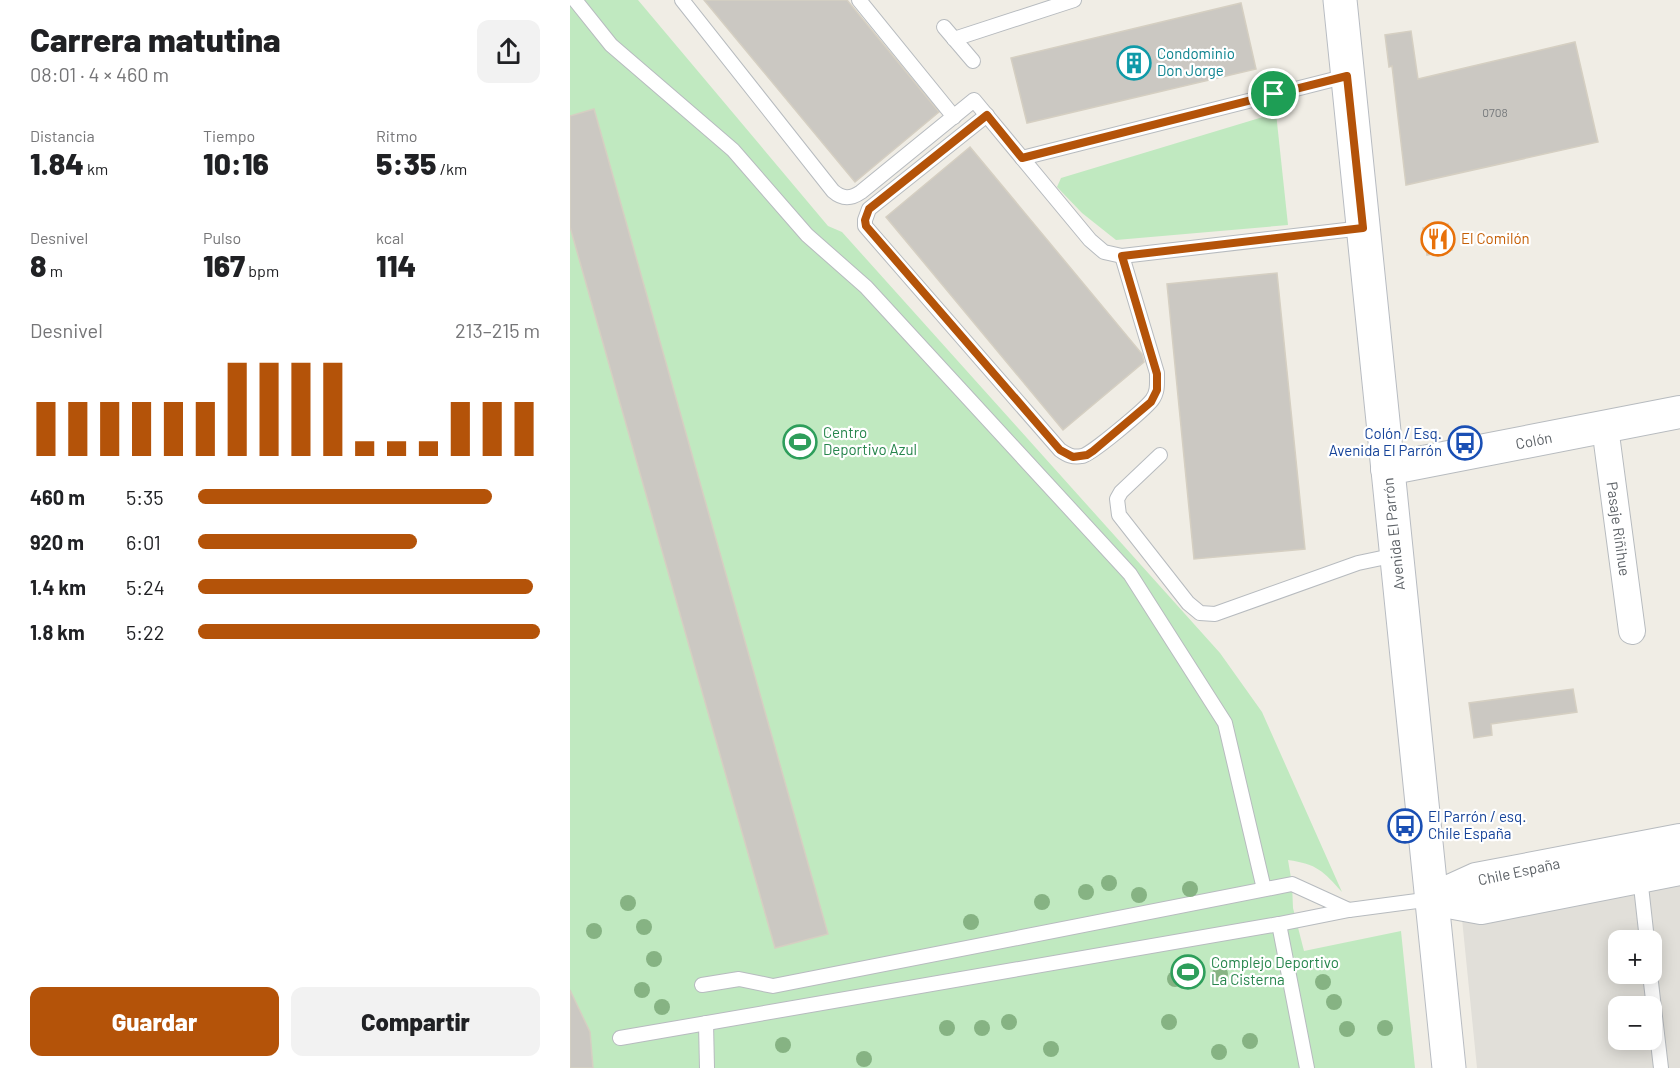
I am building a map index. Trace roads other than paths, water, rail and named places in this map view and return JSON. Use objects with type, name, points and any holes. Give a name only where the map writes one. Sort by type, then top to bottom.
[{"type":"main road","name":"Avenida El Parrón","points":[[1340,0],[1449,1068]]},
{"type":"street","name":"Colón","points":[[1388,469],[1680,412]]},
{"type":"street","name":"Pasaje Riñihue","points":[[1605,427],[1632,631]]},
{"type":"street","name":"Chile España","points":[[1432,899],[1476,879],[1680,840]]},
{"type":"street","name":"Chile España","points":[[1432,899],[1481,908],[1680,869]]},
{"type":"lane","points":[[575,0],[611,45],[733,150],[807,235],[866,286],[1130,574],[1225,723],[1264,889]]},
{"type":"lane","points":[[682,0],[838,195],[856,196],[974,100],[1090,240],[1104,252],[1122,256],[1363,228]]},
{"type":"lane","points":[[859,0],[954,117]]},
{"type":"lane","points":[[954,39],[1074,0]]},
{"type":"lane","points":[[944,27],[972,61]]},
{"type":"lane","points":[[1022,158],[1347,76]]},
{"type":"lane","points":[[987,115],[869,209],[865,220],[866,226],[1060,450],[1073,457],[1087,455],[1093,451],[1151,402],[1157,390],[1157,374],[1122,256]]},
{"type":"lane","points":[[1160,455],[1121,492],[1117,507],[1119,515],[1188,603],[1200,613],[1215,614],[1358,562],[1396,555]]},
{"type":"lane","points":[[1640,877],[1646,930]]},
{"type":"lane","points":[[702,985],[739,979],[773,986],[1292,884],[1349,910]]},
{"type":"lane","points":[[620,1038],[1349,910],[1432,899]]},
{"type":"lane","points":[[1279,924],[1307,1068]]},
{"type":"lane","points":[[1651,984],[1661,1068]]},
{"type":"lane","points":[[706,1023],[707,1068]]},
{"type":"place","name":"Condominio Don Jorge","points":[[1134,63]]},
{"type":"place","name":"El Comilón","points":[[1438,239]]},
{"type":"place","name":"Centro Deportivo Azul","points":[[800,442]]},
{"type":"place","name":"Colón / Esq. Avenida El Parrón","points":[[1465,443]]},
{"type":"place","name":"El Parrón / esq. Chile España","points":[[1405,826]]},
{"type":"place","name":"Complejo Deportivo La Cisterna","points":[[1188,972]]}]
